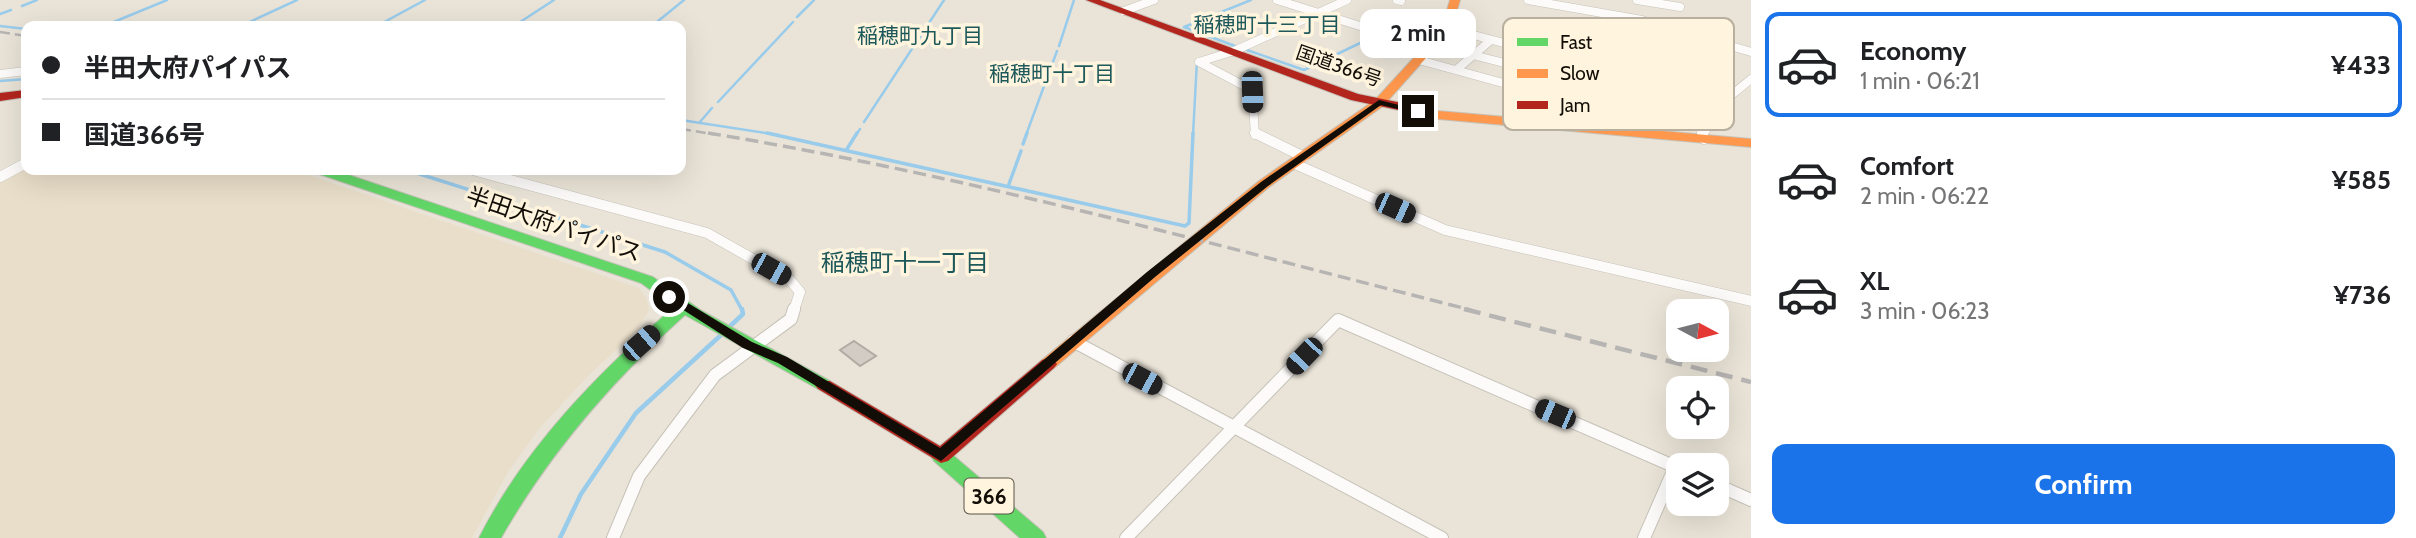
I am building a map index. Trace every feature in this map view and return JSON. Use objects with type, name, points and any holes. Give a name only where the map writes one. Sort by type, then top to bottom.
[{"type":"main road","name":"国道366号","points":[[1091,0],[1355,97],[1438,115],[1503,121]]},
{"type":"main road","points":[[941,456],[1073,341],[1264,184],[1379,103],[1447,28],[1454,0]]},
{"type":"main road","points":[[0,97],[21,95]]},
{"type":"main road","name":"国道366号","points":[[1604,130],[1751,143]]},
{"type":"main road","name":"半田大府パイパス","points":[[336,175],[647,280],[690,312],[750,346],[783,360],[941,456],[1035,538]]},
{"type":"main road","points":[[490,538],[518,485],[581,401],[624,358],[690,312]]},
{"type":"street","points":[[1124,11],[1154,0]]},
{"type":"street","points":[[1277,0],[1425,54],[1456,70],[1503,82]]},
{"type":"street","points":[[1347,0],[1234,51],[1199,62],[1252,90],[1255,135],[1300,160],[1445,230],[1751,301]]},
{"type":"street","points":[[1528,0],[1631,18]]},
{"type":"street","points":[[1637,0],[1680,7]]},
{"type":"street","points":[[1447,28],[1503,43]]},
{"type":"street","points":[[1456,70],[1490,40]]},
{"type":"street","points":[[1734,47],[1751,52]]},
{"type":"street","points":[[1474,55],[1503,63]]},
{"type":"street","points":[[0,74],[21,72]]},
{"type":"street","points":[[1734,90],[1751,79]]},
{"type":"street","points":[[1704,130],[1702,133],[1704,139]]},
{"type":"street","points":[[0,177],[21,166]]},
{"type":"street","points":[[489,175],[708,233],[790,280],[800,292],[791,319],[750,346],[715,376],[662,442],[639,476],[613,538]]},
{"type":"street","points":[[1126,538],[1338,320],[1666,463]]},
{"type":"street","points":[[1073,341],[1442,538]]},
{"type":"street","points":[[1729,490],[1751,500]]},
{"type":"street","points":[[1644,538],[1666,491]]},
{"type":"shaded area","points":[[21,162],[21,175],[309,175],[639,288],[647,299],[649,311],[635,332],[588,376],[539,429],[508,472],[472,538],[0,538],[0,172]]},
{"type":"building","points":[[854,341],[876,356],[860,366],[840,350]]},
{"type":"waterway","points":[[22,6],[37,0]]},
{"type":"waterway","points":[[116,21],[167,0]]},
{"type":"waterway","points":[[252,21],[297,0]]},
{"type":"waterway","points":[[386,21],[425,0]]},
{"type":"waterway","points":[[522,21],[554,0]]},
{"type":"waterway","points":[[658,21],[684,0]]},
{"type":"waterway","points":[[797,17],[814,0]]},
{"type":"waterway","points":[[864,122],[944,0]]},
{"type":"waterway","points":[[1059,46],[1074,0]]},
{"type":"waterway","points":[[1235,46],[1184,27],[1251,0]]},
{"type":"waterway","points":[[0,14],[11,10]]},
{"type":"waterway","points":[[1247,50],[1304,70],[1410,19],[1434,27]]},
{"type":"waterway","points":[[718,102],[793,22]]},
{"type":"waterway","points":[[0,26],[21,28]]},
{"type":"waterway","points":[[1026,135],[1057,51]]},
{"type":"waterway","points":[[1193,135],[1197,60]]},
{"type":"waterway","points":[[0,81],[21,79]]},
{"type":"waterway","points":[[699,123],[712,108]]},
{"type":"waterway","points":[[686,121],[699,123]]},
{"type":"waterway","points":[[699,123],[771,134]]},
{"type":"waterway","points":[[856,135],[860,129]]},
{"type":"waterway","points":[[767,133],[771,134]]},
{"type":"waterway","points":[[847,149],[857,133]]},
{"type":"waterway","points":[[1023,144],[1027,133]]},
{"type":"waterway","points":[[771,134],[1185,226],[1189,223],[1193,133]]},
{"type":"waterway","points":[[771,134],[778,135]]},
{"type":"waterway","points":[[1009,184],[1021,151]]},
{"type":"waterway","points":[[423,175],[665,252],[731,290],[742,310]]},
{"type":"waterway","points":[[727,329],[743,314],[742,309]]},
{"type":"waterway","points":[[560,538],[581,494],[636,413],[721,335]]},
{"type":"railway","points":[[0,32],[21,35]]},
{"type":"railway","points":[[686,130],[719,135]]},
{"type":"railway","points":[[708,133],[900,169],[1091,213],[1471,310]]},
{"type":"railway","points":[[1464,309],[1751,382]]},
{"type":"traffic: fast","points":[[336,175],[647,280],[696,315],[824,385]]},
{"type":"traffic: fast","points":[[490,538],[531,472],[576,414],[626,360],[683,308]]},
{"type":"traffic: fast","points":[[941,456],[1035,538]]},
{"type":"traffic: slow","points":[[1379,103],[1447,28],[1455,0]]},
{"type":"traffic: slow","points":[[1048,364],[1264,184],[1379,103]]},
{"type":"traffic: slow","points":[[1403,107],[1438,115],[1503,121]]},
{"type":"traffic: slow","points":[[1606,130],[1751,143]]},
{"type":"traffic: jam","points":[[1091,0],[1355,97],[1403,107]]},
{"type":"traffic: jam","points":[[0,97],[21,95]]},
{"type":"traffic: jam","points":[[824,385],[941,456],[1048,364]]},
{"type":"district","name":"稲穂町十三丁目","points":[[1267,24]]},
{"type":"district","name":"稲穂町九丁目","points":[[920,35]]},
{"type":"district","name":"稲穂町十丁目","points":[[1052,73]]},
{"type":"district","name":"稲穂町十一丁目","points":[[905,262]]},
{"type":"route","points":[[669,297],[683,308],[748,345],[783,360],[941,456],[1151,275],[1264,184],[1379,103],[1418,111]]}]
